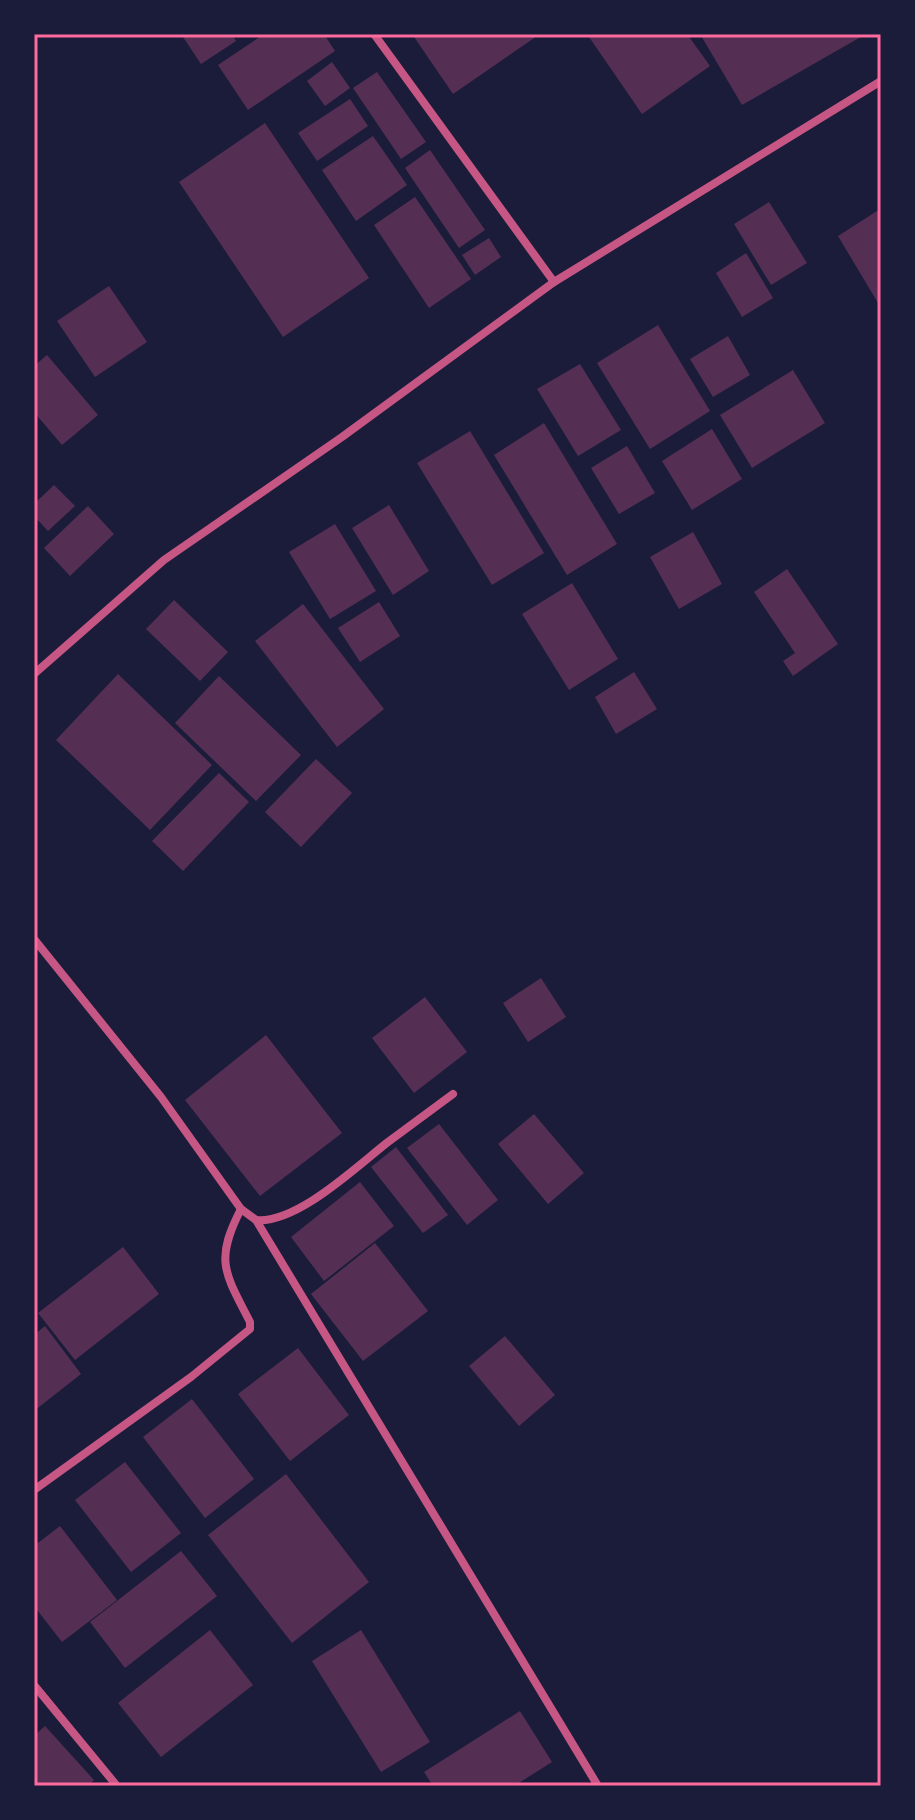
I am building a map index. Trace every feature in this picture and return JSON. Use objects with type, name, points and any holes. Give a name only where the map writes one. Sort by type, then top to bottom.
[{"type":"street","points":[[374,34],[554,282]]},
{"type":"street","points":[[34,674],[164,560],[342,437],[554,282],[881,81]]},
{"type":"street","points":[[34,939],[161,1097],[241,1209],[256,1220],[598,1786]]},
{"type":"street","points":[[256,1220],[285,1214],[308,1202],[351,1173],[453,1094]]},
{"type":"street","points":[[34,1490],[191,1377],[250,1329],[250,1322],[225,1271],[225,1249],[241,1209]]},
{"type":"street","points":[[34,1685],[117,1786]]},
{"type":"building","points":[[181,34],[232,34],[236,41],[201,64]]},
{"type":"building","points":[[264,34],[324,34],[335,51],[248,110],[218,65]]},
{"type":"building","points":[[412,34],[540,34],[453,94]]},
{"type":"building","points":[[587,34],[687,34],[710,66],[642,114]]},
{"type":"building","points":[[700,34],[866,34],[742,105]]},
{"type":"building","points":[[332,62],[350,88],[325,106],[307,81]]},
{"type":"building","points":[[377,72],[426,142],[401,159],[353,88]]},
{"type":"building","points":[[350,99],[368,126],[317,161],[298,133]]},
{"type":"building","points":[[265,123],[369,278],[283,337],[179,182]]},
{"type":"building","points":[[373,136],[407,185],[356,221],[322,170]]},
{"type":"building","points":[[430,150],[485,230],[459,248],[405,168]]},
{"type":"building","points":[[415,197],[471,279],[429,308],[374,225]]},
{"type":"building","points":[[769,202],[807,263],[771,285],[734,224]]},
{"type":"building","points":[[877,211],[881,217],[881,301],[878,303],[838,236]]},
{"type":"building","points":[[489,238],[501,257],[475,275],[462,255]]},
{"type":"building","points":[[746,253],[773,298],[742,317],[716,273]]},
{"type":"building","points":[[109,286],[147,342],[95,377],[57,321]]},
{"type":"building","points":[[658,325],[710,411],[650,449],[597,363]]},
{"type":"building","points":[[728,336],[750,375],[713,397],[690,359]]},
{"type":"building","points":[[47,355],[98,415],[62,445],[34,412],[34,366]]},
{"type":"building","points":[[580,364],[621,430],[578,456],[537,389]]},
{"type":"building","points":[[793,370],[825,423],[752,468],[720,415]]},
{"type":"building","points":[[544,423],[617,544],[567,575],[494,455]]},
{"type":"building","points":[[712,429],[742,479],[692,510],[662,461]]},
{"type":"building","points":[[470,431],[544,553],[492,585],[417,463]]},
{"type":"building","points":[[627,446],[655,493],[619,514],[591,468]]},
{"type":"building","points":[[54,485],[75,506],[48,531],[34,516],[34,504]]},
{"type":"building","points":[[389,505],[429,571],[393,595],[352,528]]},
{"type":"building","points":[[88,506],[114,534],[70,576],[44,548]]},
{"type":"building","points":[[335,524],[376,591],[330,619],[289,552]]},
{"type":"building","points":[[693,532],[722,584],[679,609],[650,557]]},
{"type":"building","points":[[787,569],[838,644],[793,676],[783,661],[795,653],[754,592]]},
{"type":"building","points":[[572,583],[618,659],[569,690],[522,614]]},
{"type":"building","points":[[174,600],[228,652],[200,681],[146,629]]},
{"type":"building","points":[[379,602],[400,636],[360,662],[338,628]]},
{"type":"building","points":[[303,604],[384,709],[337,747],[255,641]]},
{"type":"building","points":[[634,672],[657,709],[616,734],[595,697]]},
{"type":"building","points":[[118,674],[212,765],[150,830],[56,740]]},
{"type":"building","points":[[219,676],[301,755],[256,801],[175,723]]},
{"type":"building","points":[[316,759],[352,793],[301,847],[265,812]]},
{"type":"building","points":[[219,773],[249,802],[183,871],[152,841]]},
{"type":"building","points":[[541,978],[566,1017],[528,1042],[503,1003]]},
{"type":"building","points":[[425,997],[467,1052],[414,1093],[372,1038]]},
{"type":"building","points":[[266,1035],[342,1133],[260,1196],[185,1100]]},
{"type":"building","points":[[534,1114],[584,1173],[548,1204],[498,1144]]},
{"type":"building","points":[[439,1124],[498,1200],[467,1225],[407,1148]]},
{"type":"building","points":[[396,1147],[448,1215],[423,1233],[371,1167]]},
{"type":"building","points":[[360,1182],[394,1226],[324,1281],[291,1237]]},
{"type":"building","points":[[375,1243],[428,1311],[363,1361],[311,1294]]},
{"type":"building","points":[[123,1247],[159,1294],[75,1360],[38,1313]]},
{"type":"building","points":[[45,1326],[81,1374],[34,1411],[34,1335]]},
{"type":"building","points":[[505,1336],[555,1395],[519,1426],[469,1366]]},
{"type":"building","points":[[298,1348],[349,1415],[290,1461],[238,1394]]},
{"type":"building","points":[[192,1399],[254,1479],[205,1518],[143,1437]]},
{"type":"building","points":[[125,1462],[181,1533],[131,1572],[75,1500]]},
{"type":"building","points":[[286,1474],[369,1582],[292,1643],[208,1535]]},
{"type":"building","points":[[60,1526],[117,1600],[62,1642],[34,1606],[34,1546]]},
{"type":"building","points":[[181,1551],[217,1596],[125,1668],[90,1622]]},
{"type":"building","points":[[210,1630],[253,1685],[161,1757],[118,1703]]},
{"type":"building","points":[[361,1630],[430,1742],[381,1772],[312,1661]]},
{"type":"building","points":[[520,1711],[552,1762],[514,1786],[433,1786],[424,1772]]},
{"type":"building","points":[[45,1726],[94,1780],[88,1786],[34,1786],[34,1736]]}]
